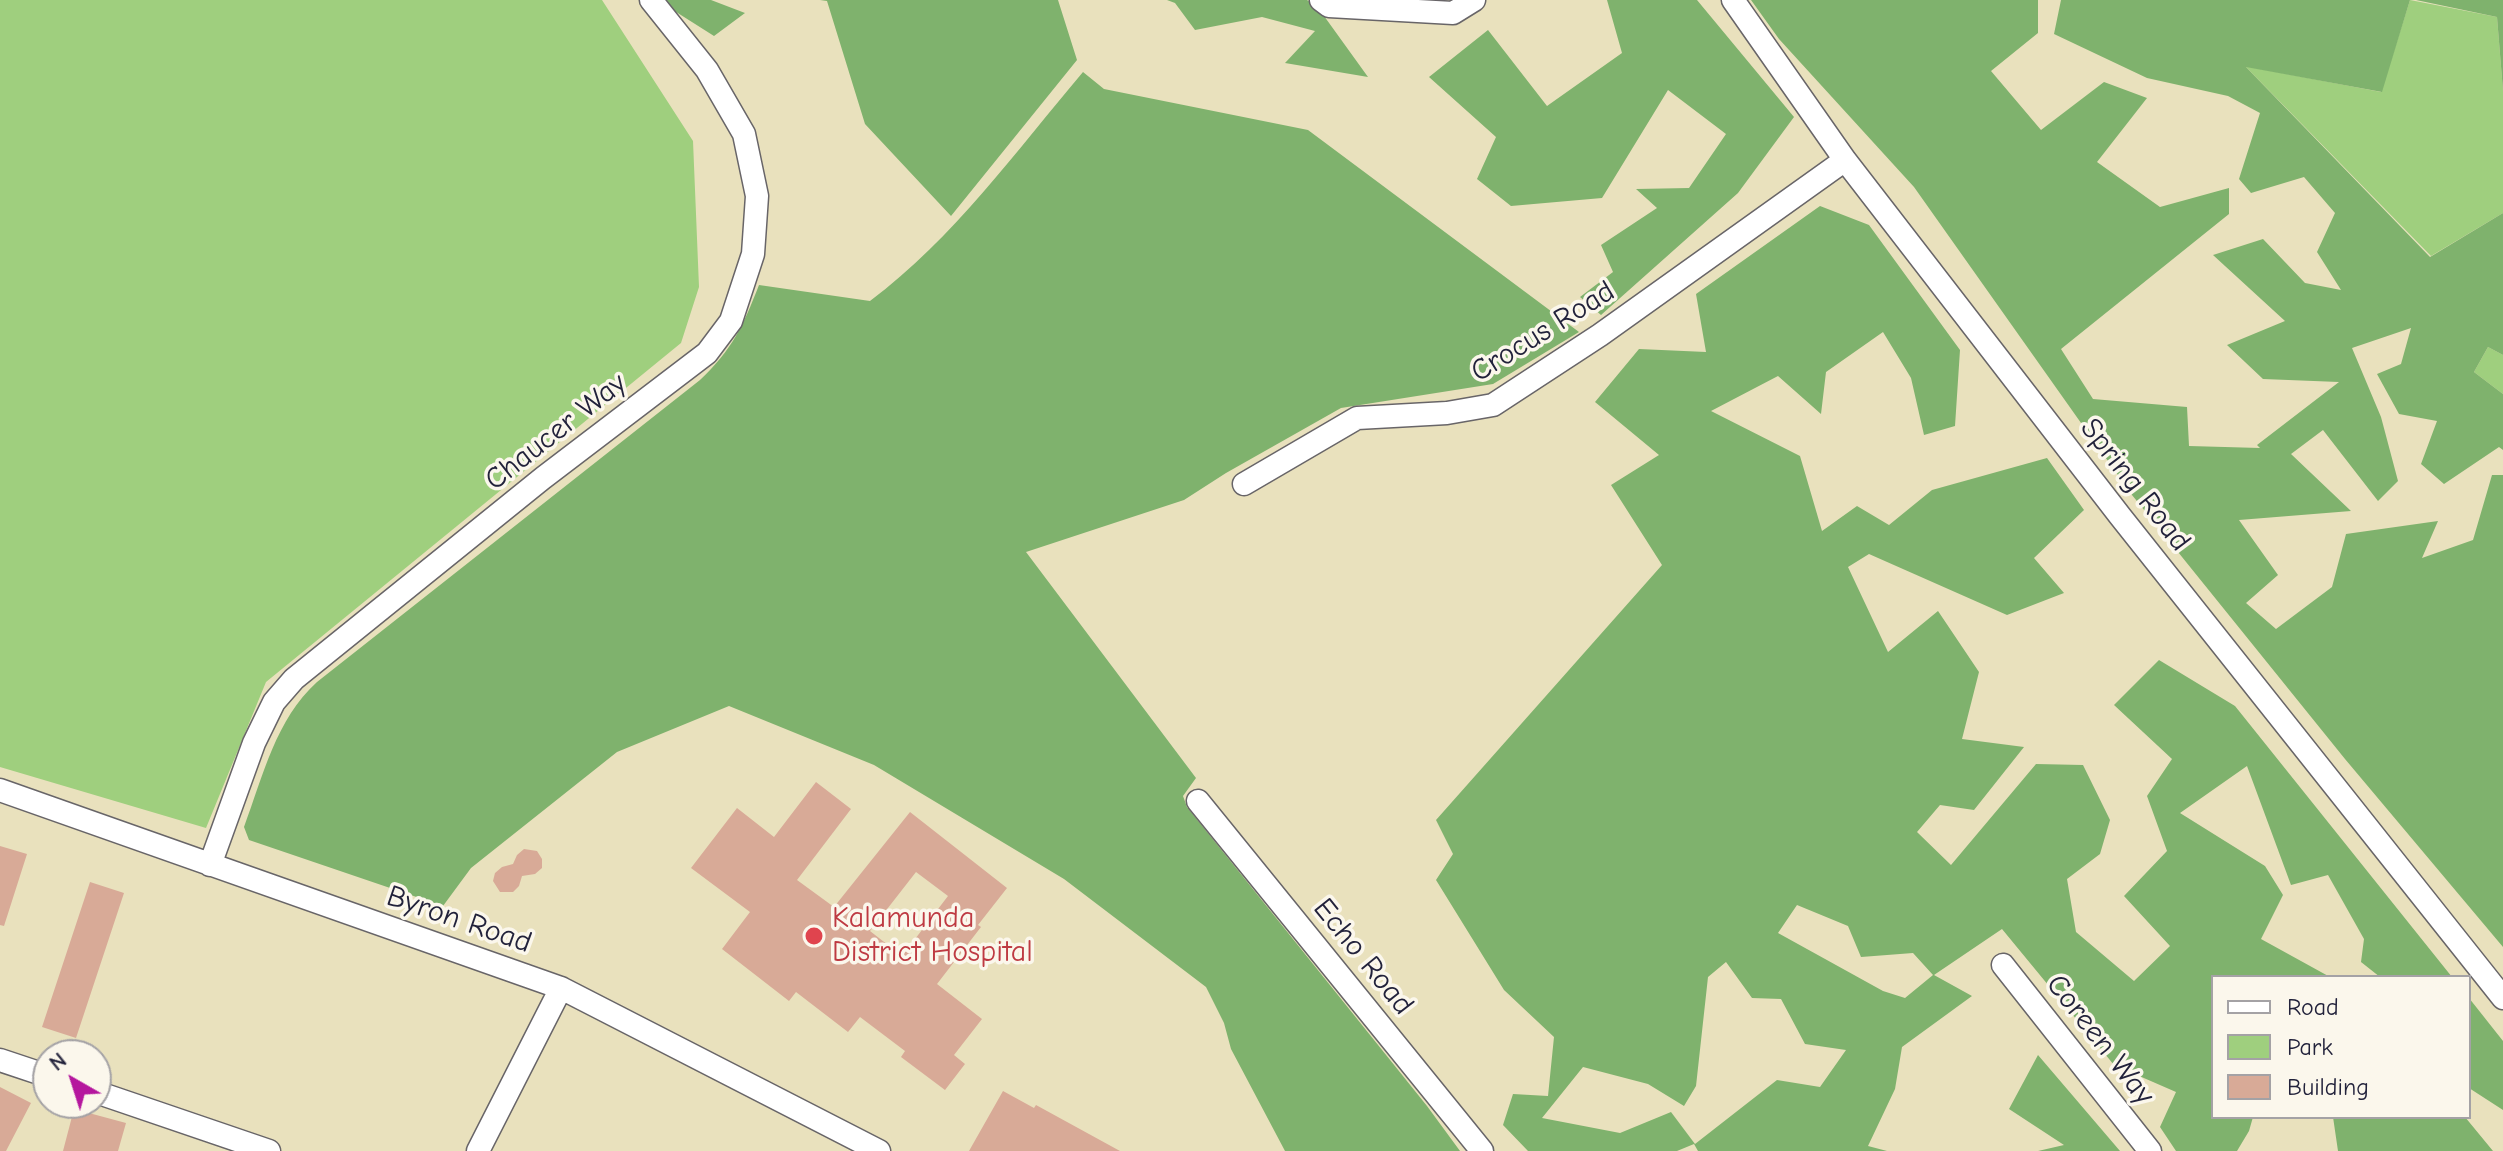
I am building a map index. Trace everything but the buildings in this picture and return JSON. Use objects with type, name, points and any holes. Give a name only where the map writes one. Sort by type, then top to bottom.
[{"type":"street","name":"Chaucer Way","points":[[210,865],[254,743],[274,702],[294,679],[543,478],[707,353],[731,321],[753,254],[756,211],[757,196],[744,134],[707,70],[651,0]]},
{"type":"street","points":[[1321,0],[1329,6],[1453,13],[1474,0]]},
{"type":"street","name":"Spring Road","points":[[1733,0],[1845,160],[2120,516],[2503,998]]},
{"type":"street","name":"Crocus Road","points":[[1244,484],[1357,418],[1447,413],[1493,405],[1600,335],[1845,160]]},
{"type":"street","name":"Byron Road","points":[[0,790],[561,988],[879,1151]]},
{"type":"street","name":"Echo Road","points":[[1198,801],[1482,1151]]},
{"type":"street","name":"Coreen Way","points":[[2003,965],[2150,1151]]},
{"type":"street","points":[[478,1151],[561,988]]},
{"type":"street","points":[[0,1060],[32,1071]]},
{"type":"street","points":[[112,1097],[269,1151]]},
{"type":"green space","points":[[0,0],[602,0],[693,141],[699,287],[681,343],[266,682],[206,828],[0,767]]},
{"type":"green space","points":[[666,0],[711,0],[745,13],[714,36],[673,10]]},
{"type":"green space","points":[[820,0],[1058,0],[1077,60],[951,216],[865,124],[827,1]]},
{"type":"green space","points":[[1167,0],[1307,0],[1319,9],[1368,77],[1285,63],[1315,31],[1262,17],[1195,30],[1175,3]]},
{"type":"green space","points":[[1607,0],[1697,0],[1794,117],[1738,193],[1601,315],[1580,297],[1613,272],[1601,245],[1657,208],[1636,189],[1689,188],[1726,134],[1668,90],[1602,198],[1511,206],[1477,179],[1496,137],[1429,77],[1488,30],[1547,106],[1622,53]]},
{"type":"green space","points":[[1751,0],[2038,0],[2038,33],[1991,71],[2041,130],[2104,82],[2147,98],[2097,162],[2160,207],[2229,188],[2229,214],[2061,349],[2093,399],[2187,407],[2189,446],[2260,448],[2257,445],[2339,382],[2263,379],[2227,345],[2285,321],[2213,255],[2263,239],[2305,283],[2341,290],[2317,252],[2335,213],[2304,177],[2251,193],[2239,179],[2260,113],[2228,96],[2147,78],[2054,34],[2061,0],[2410,0],[2382,92],[2246,67],[2430,257],[2503,213],[2503,355],[2488,347],[2474,372],[2503,394],[2503,450],[2499,447],[2444,484],[2421,464],[2437,421],[2399,414],[2377,374],[2401,364],[2411,328],[2352,348],[2381,417],[2398,481],[2378,501],[2323,430],[2291,454],[2351,511],[2239,520],[2278,575],[2246,603],[2276,629],[2332,587],[2346,534],[2438,521],[2422,558],[2473,540],[2492,475],[2503,475],[2503,947],[2345,759],[2132,495],[1914,187],[1779,39]]},
{"type":"green space","points":[[2410,0],[2497,17],[2503,91],[2503,213],[2431,256],[2245,66],[2381,92]]},
{"type":"green space","points":[[2416,0],[2503,0],[2503,91],[2497,17]]},
{"type":"green space","points":[[1083,72],[1104,89],[1308,130],[1579,332],[1493,384],[1341,408],[1184,500],[1026,552],[1196,778],[1183,796],[1187,807],[1460,1151],[1285,1151],[1231,1049],[1224,1023],[1206,987],[1064,879],[874,765],[729,706],[617,752],[471,868],[443,906],[249,840],[244,827],[281,731],[291,713],[317,682],[700,380],[736,337],[759,285],[870,301],[957,222]]},
{"type":"green space","points":[[1820,206],[1869,225],[1960,350],[1955,426],[1924,435],[1911,378],[1883,332],[1826,372],[1821,414],[1778,376],[1711,411],[1800,456],[1822,531],[1857,506],[1889,525],[1932,490],[2047,458],[2084,510],[2034,558],[2064,593],[2007,615],[1869,554],[1848,567],[1888,652],[1938,611],[1979,672],[1962,739],[2024,747],[1974,810],[1940,805],[1917,832],[1951,865],[2036,764],[2083,765],[2110,820],[2100,854],[2067,879],[2076,932],[2134,981],[2170,946],[2124,896],[2167,851],[2147,796],[2172,759],[2114,705],[2159,660],[2235,706],[2450,975],[2377,975],[2361,962],[2364,939],[2328,875],[2291,885],[2247,766],[2180,813],[2265,866],[2283,895],[2261,939],[2326,975],[2211,975],[2211,1119],[2252,1119],[2237,1151],[2176,1151],[2160,1127],[2176,1092],[2114,1065],[2002,929],[1934,975],[1972,996],[1902,1047],[1895,1089],[1868,1146],[1887,1151],[1698,1151],[1694,1144],[1677,1151],[1528,1151],[1503,1125],[1513,1094],[1548,1096],[1554,1037],[1504,990],[1436,880],[1453,854],[1436,820],[1662,565],[1611,485],[1659,455],[1595,402],[1639,349],[1706,352],[1696,294]],"holes":[[[1797,905],[1848,926],[1861,957],[1913,953],[1933,975],[1905,998],[1883,991],[1778,933]],[[1726,962],[1752,998],[1781,999],[1805,1044],[1846,1050],[1820,1087],[1777,1080],[1695,1144],[1671,1112],[1620,1133],[1542,1118],[1583,1067],[1648,1084],[1684,1106],[1696,1086],[1708,977]]]},
{"type":"green space","points":[[2488,347],[2503,355],[2503,394],[2474,372]]},
{"type":"green space","points":[[2471,1001],[2503,1041],[2503,1110],[2471,1089]]},
{"type":"green space","points":[[2038,1055],[2120,1151],[2038,1151],[2064,1145],[2009,1109]]},
{"type":"green space","points":[[2333,1119],[2467,1119],[2493,1151],[2338,1151]]},
{"type":"place","name":"Kalamunda District Hospital","points":[[814,936]]}]
